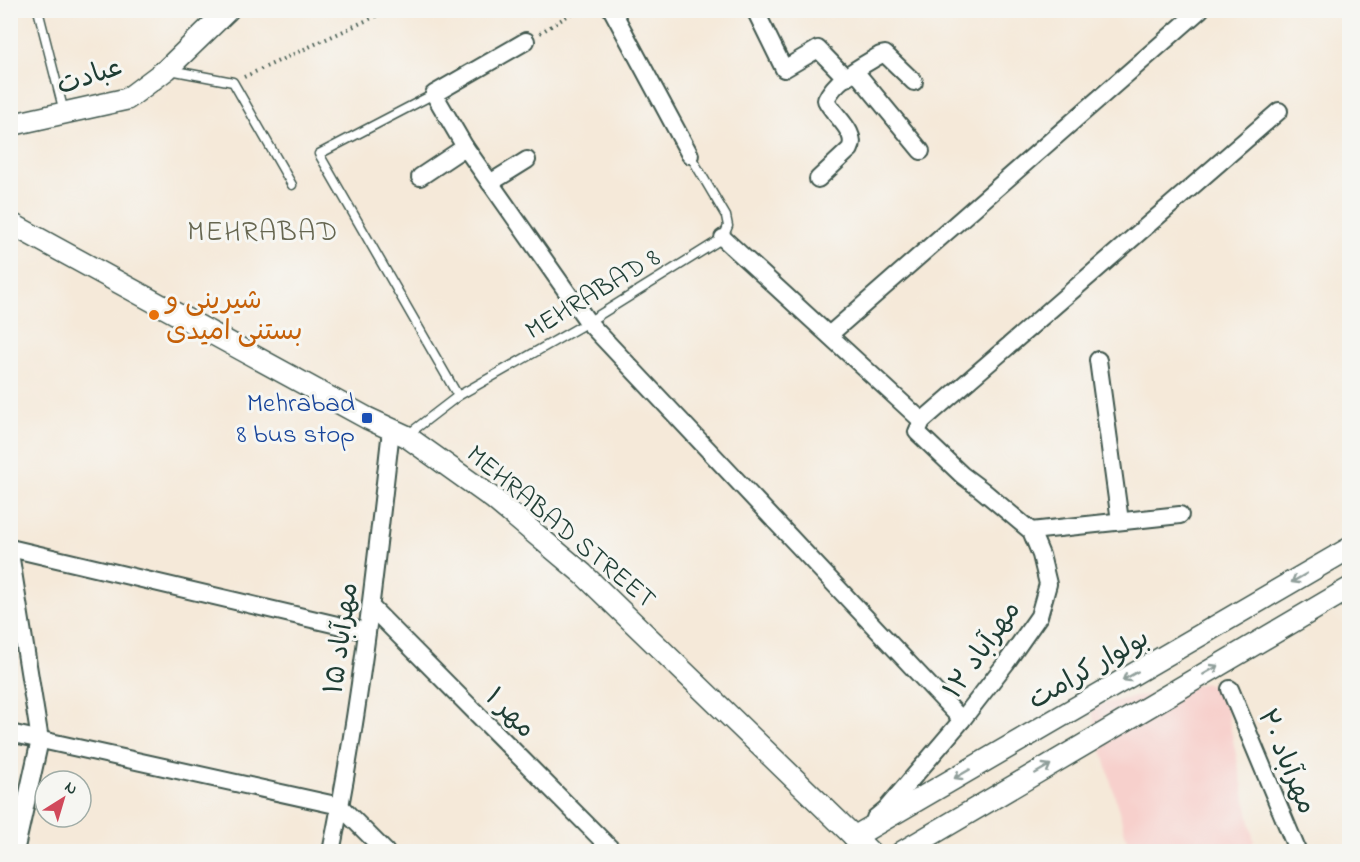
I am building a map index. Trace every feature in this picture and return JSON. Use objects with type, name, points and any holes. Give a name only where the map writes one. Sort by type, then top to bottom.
[{"type":"street","name":"عبادت","points":[[10,125],[127,99],[166,69],[228,10]]},
{"type":"street","points":[[612,10],[690,155]]},
{"type":"street","points":[[755,10],[784,69],[818,49],[851,74],[921,152]]},
{"type":"street","points":[[828,335],[1200,10]]},
{"type":"street","points":[[526,41],[434,94],[465,147],[588,321],[962,720]]},
{"type":"street","points":[[818,179],[850,149],[853,143],[852,136],[826,100],[829,94],[851,74],[885,54],[914,82]]},
{"type":"street","points":[[919,426],[1280,111]]},
{"type":"street","points":[[420,177],[465,147]]},
{"type":"street","points":[[490,183],[527,160]]},
{"type":"street","name":"MEHRABAD STREET","points":[[10,223],[398,433],[494,499],[583,574],[870,852]]},
{"type":"street","name":"مهرآباد ۱۲","points":[[723,238],[828,335],[919,426],[962,475],[1030,531],[1041,555],[1047,584],[1040,616],[962,720],[886,809],[854,837]]},
{"type":"street","points":[[1098,360],[1120,521]]},
{"type":"street","name":"مهرآباد ۱۵","points":[[331,852],[372,608],[398,433]]},
{"type":"street","points":[[1030,531],[1180,515]]},
{"type":"street","points":[[10,548],[367,632]]},
{"type":"street","name":"بولوار کرامت","points":[[854,837],[1350,548]]},
{"type":"street","points":[[10,553],[39,740],[15,852]]},
{"type":"street","points":[[902,852],[1350,588]]},
{"type":"street","name":"مهر ۱","points":[[372,608],[614,852]]},
{"type":"street","name":"مهرآباد ۲۰","points":[[1230,689],[1298,852]]},
{"type":"street","points":[[10,733],[340,806],[386,852]]},
{"type":"lane","points":[[38,10],[64,114]]},
{"type":"lane","points":[[166,69],[233,82],[292,185]]},
{"type":"lane","points":[[434,94],[319,154],[459,396]]},
{"type":"lane","points":[[690,155],[726,216],[728,226],[723,238]]},
{"type":"lane","name":"MEHRABAD 8","points":[[398,433],[723,238]]},
{"type":"path","points":[[233,82],[388,10]]},
{"type":"path","points":[[526,41],[577,10]]},
{"type":"shaded area","points":[[1206,683],[1223,691],[1254,842],[1245,847],[1245,851],[1130,851],[1090,706]]},
{"type":"place","name":"شیرینی و بستنی امیدی","points":[[154,315]]},
{"type":"place","name":"Mehrabad 8 bus stop","points":[[367,418]]},
{"type":"district","name":"MEHRABAD","points":[[263,230]]}]
